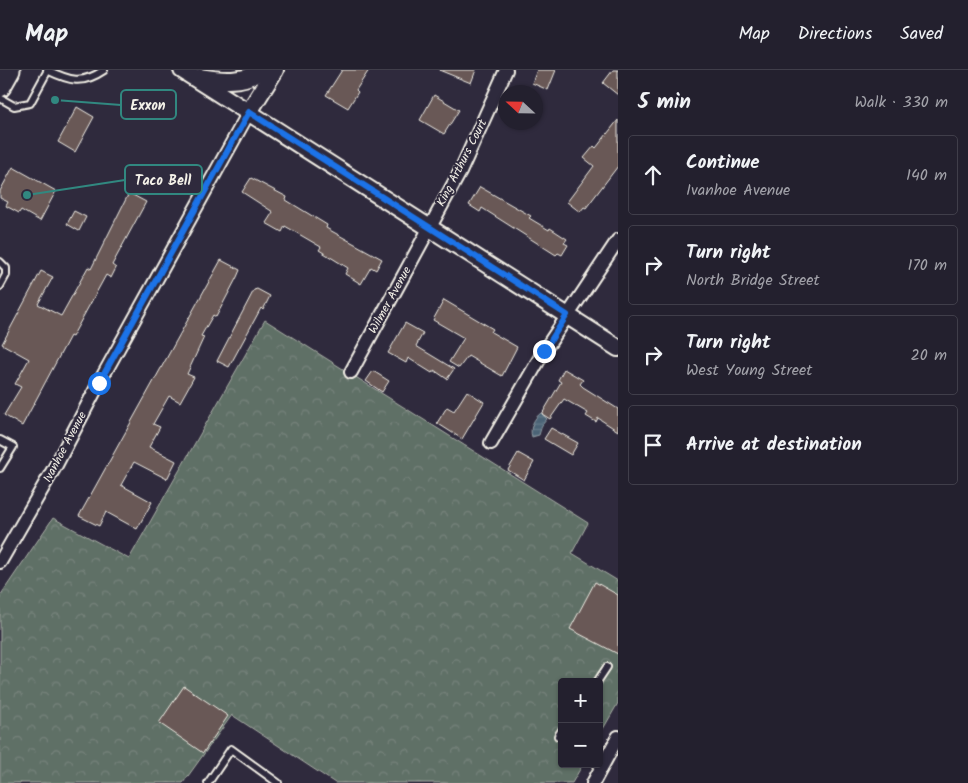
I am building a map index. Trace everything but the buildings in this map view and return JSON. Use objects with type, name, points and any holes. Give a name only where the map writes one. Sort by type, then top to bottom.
[{"type":"highway","points":[[0,86],[9,70]]},
{"type":"street","points":[[186,73],[225,81],[241,80],[264,70]]},
{"type":"street","name":"Ivanhoe Avenue","points":[[0,562],[56,465],[249,112],[275,70]]},
{"type":"street","name":"King Arthurs Court","points":[[430,227],[460,172],[506,70]]},
{"type":"street","points":[[186,73],[618,348]]},
{"type":"street","name":"Wilmer Avenue","points":[[351,372],[430,227]]},
{"type":"street","points":[[492,443],[567,315],[618,240]]},
{"type":"street","points":[[603,759],[618,737]]},
{"type":"street","points":[[593,783],[599,768]]},
{"type":"lane","points":[[0,98],[14,106],[30,103],[48,70],[66,79],[80,81],[92,78],[104,70]]},
{"type":"lane","points":[[0,262],[6,268],[6,275],[0,286]]},
{"type":"lane","points":[[0,440],[13,447],[0,468]]},
{"type":"lane","points":[[600,678],[607,667]]},
{"type":"lane","points":[[208,783],[231,749],[278,783]]},
{"type":"green space","points":[[265,320],[588,523],[572,553],[618,581],[618,703],[603,729],[603,678],[558,678],[558,768],[581,768],[572,783],[335,783],[232,715],[183,783],[0,783],[0,596],[53,518],[129,559]]},
{"type":"water","points":[[541,413],[547,419],[542,425],[539,435],[532,437],[531,430],[533,424]]},
{"type":"place","name":"Exxon","points":[[55,100]]},
{"type":"place","name":"Taco Bell","points":[[27,195]]},
{"type":"route","points":[[99,383],[249,112],[567,315],[544,351]]}]
